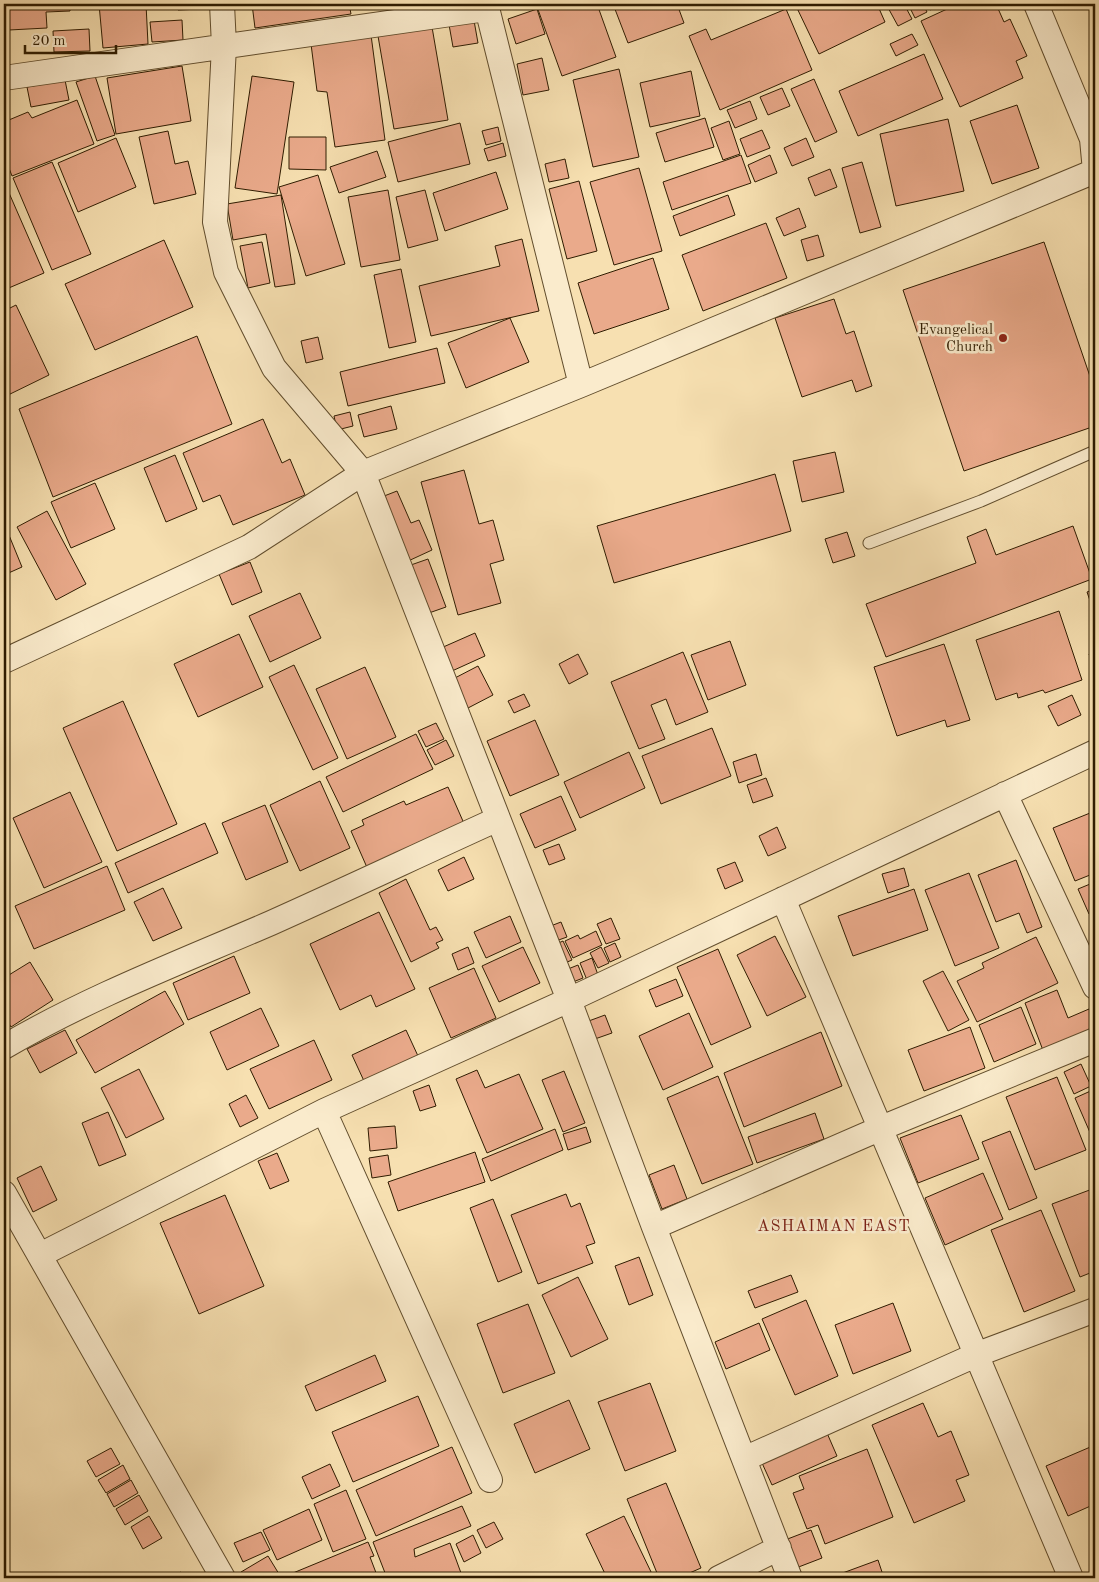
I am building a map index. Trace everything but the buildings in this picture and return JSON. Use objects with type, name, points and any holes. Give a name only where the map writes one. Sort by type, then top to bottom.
[{"type":"street","points":[[222,4],[224,46],[215,222],[226,272],[274,368],[363,473],[569,1000],[654,1227],[780,1548],[790,1578]]},
{"type":"street","points":[[4,661],[249,548],[363,473],[581,385],[1095,171],[1094,138],[1036,4]]},
{"type":"street","points":[[4,78],[486,6],[581,385]]},
{"type":"street","points":[[40,1255],[324,1111],[569,1000],[1095,752]]},
{"type":"street","points":[[1005,794],[1095,987]]},
{"type":"street","points":[[4,1047],[42,1024],[123,986],[273,922],[498,819]]},
{"type":"street","points":[[783,899],[879,1129],[978,1354],[1070,1578]]},
{"type":"street","points":[[654,1227],[879,1129],[1095,1040]]},
{"type":"street","points":[[324,1111],[490,1480]]},
{"type":"street","points":[[4,1193],[223,1578]]},
{"type":"street","points":[[744,1459],[978,1354],[1095,1310]]},
{"type":"street","points":[[720,1578],[780,1548]]},
{"type":"lane","points":[[870,543],[981,501],[1095,451]]},
{"type":"place","name":"Evangelical Church","points":[[1003,338]]},
{"type":"district","name":"ASHAIMAN EAST","points":[[834,1225]]}]
